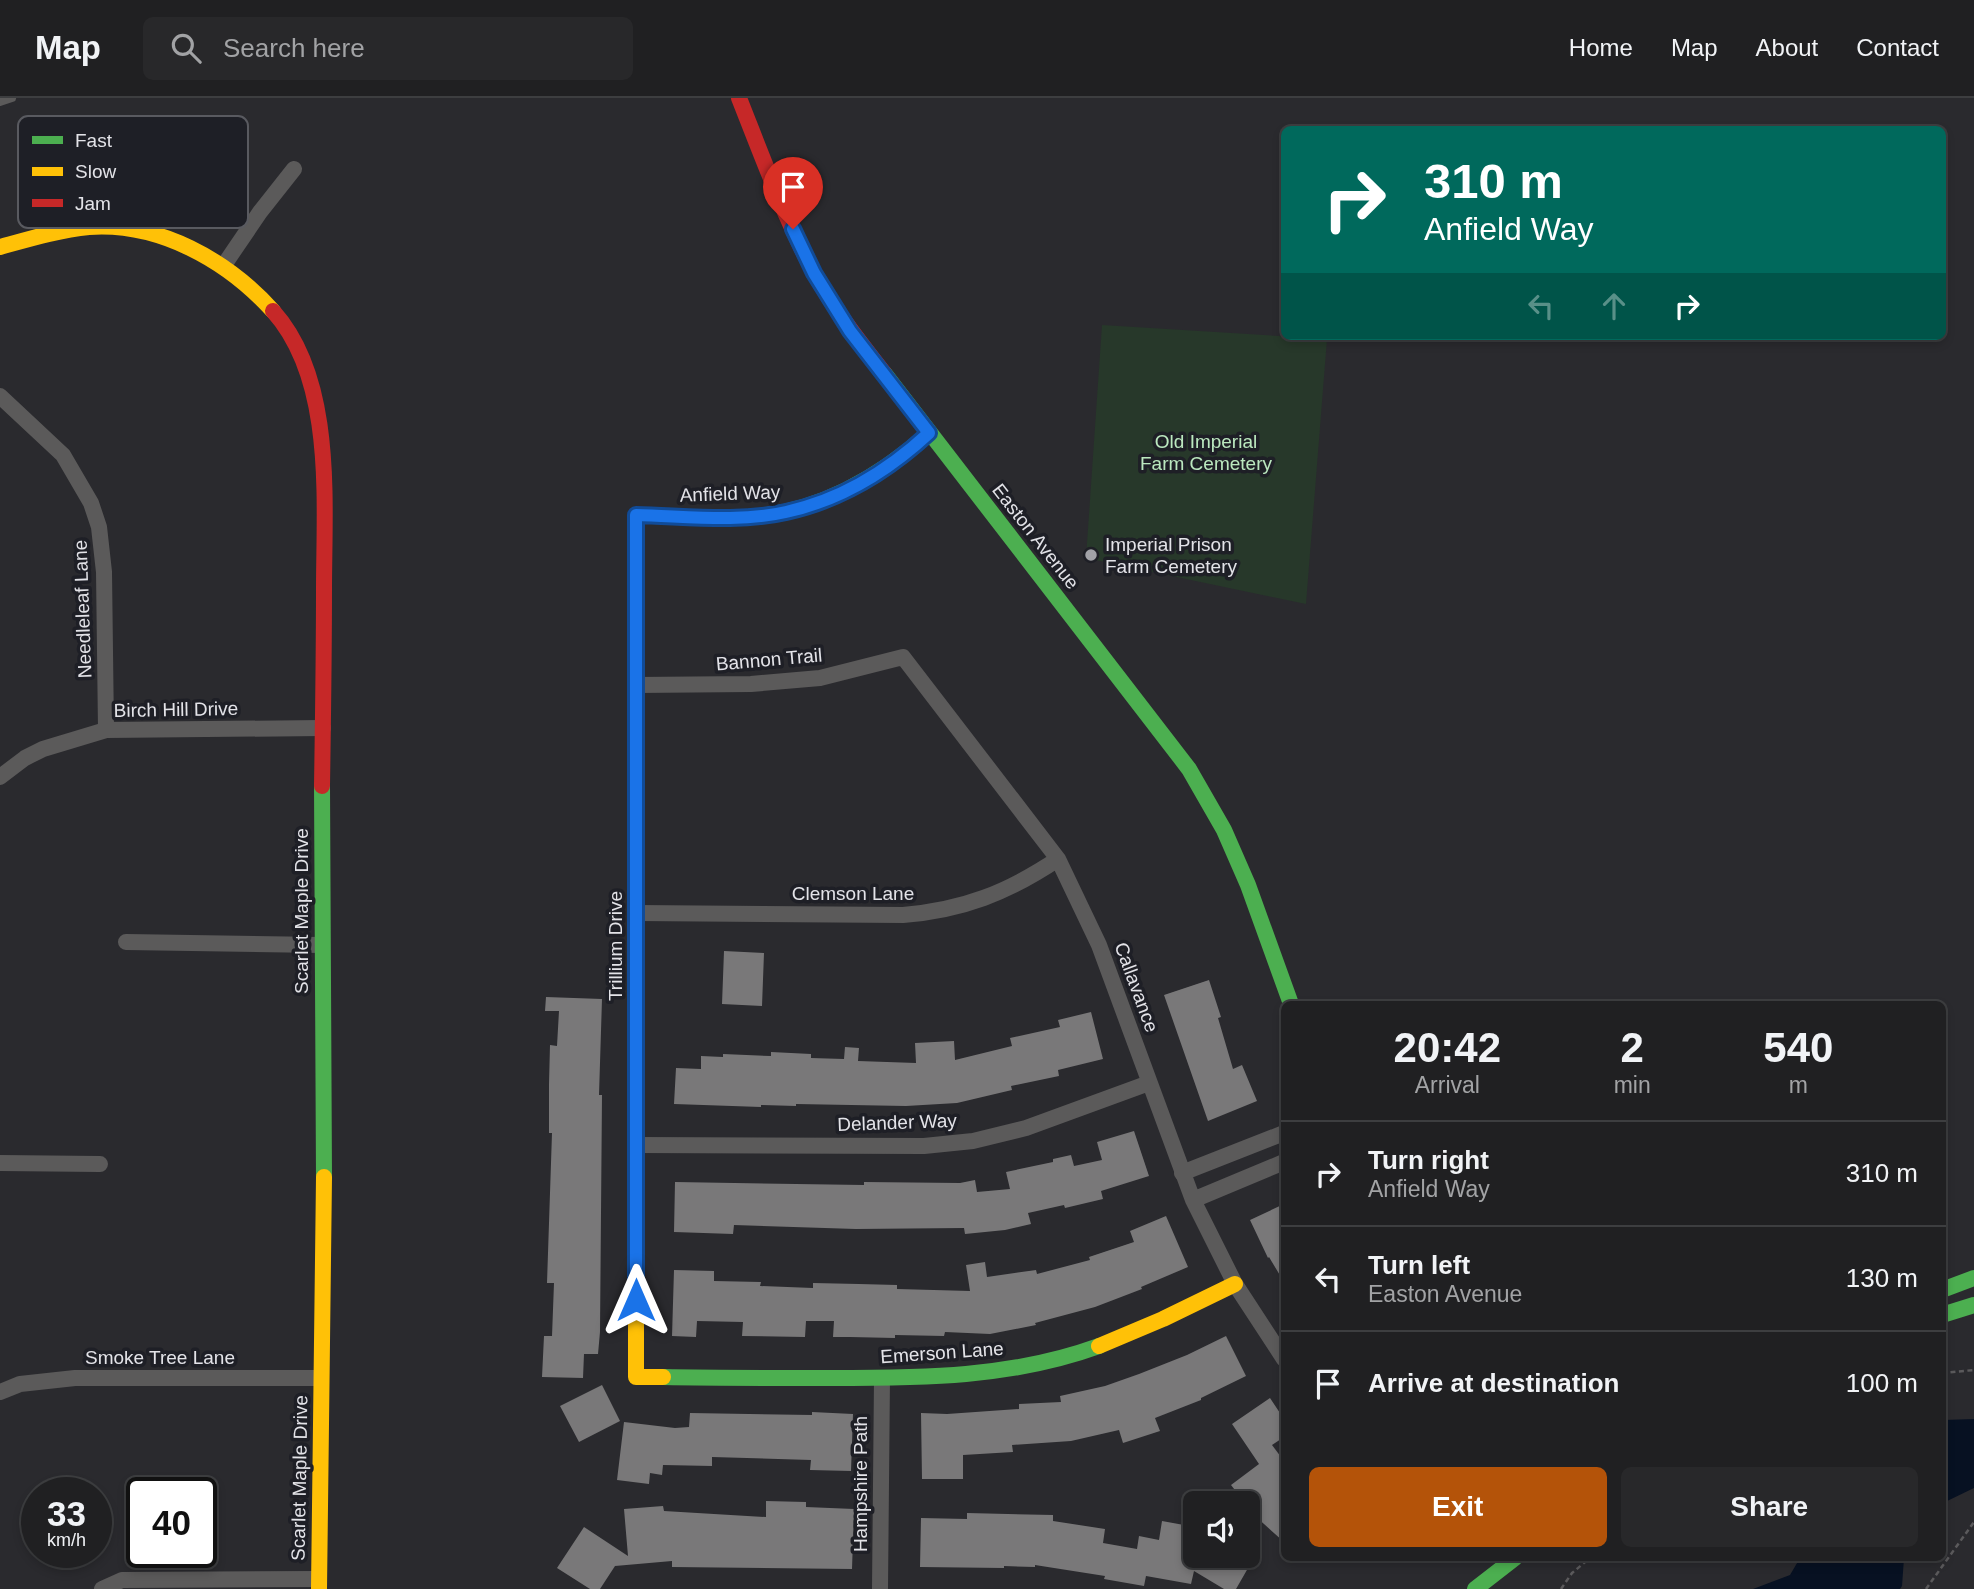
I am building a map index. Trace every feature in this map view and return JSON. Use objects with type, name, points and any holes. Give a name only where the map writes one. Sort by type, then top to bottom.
[{"type":"street","name":"Easton Avenue","points":[[739,99],[782,207],[814,273],[850,331],[1189,769],[1224,830],[1290,1001]]},
{"type":"street","points":[[223,265],[294,169]]},
{"type":"street","name":"Scarlet Maple Drive","points":[[0,247],[92,228]]},
{"type":"street","name":"Scarlet Maple Drive","points":[[110,228],[146,232],[223,265],[238,275],[285,327],[304,364],[317,404],[322,447],[325,636],[321,945],[324,1220],[319,1584]]},
{"type":"street","name":"Needleleaf Lane","points":[[0,396],[64,455],[92,502],[99,527],[104,572],[106,730]]},
{"type":"street","name":"Anfield Way","points":[[636,515],[733,517],[784,513],[826,501],[866,482],[902,458],[929,433]]},
{"type":"street","name":"Trillium Drive","points":[[636,515],[636,1377]]},
{"type":"street","name":"Bannon Trail","points":[[636,685],[751,684],[820,678],[903,657]]},
{"type":"street","name":"Callavance","points":[[903,657],[1058,859],[1099,945],[1193,1200],[1235,1284],[1281,1354]]},
{"type":"street","name":"Birch Hill Drive","points":[[0,778],[25,758],[43,749],[106,730],[323,728]]},
{"type":"street","name":"Clemson Lane","points":[[636,913],[903,915],[934,912],[968,905],[1005,891],[1058,859]]},
{"type":"street","points":[[126,942],[321,945]]},
{"type":"street","name":"Delander Way","points":[[636,1145],[924,1146],[973,1141],[1026,1128],[1149,1083]]},
{"type":"street","points":[[1182,1173],[1281,1134]]},
{"type":"street","points":[[0,1163],[100,1164]]},
{"type":"street","points":[[1193,1200],[1281,1163]]},
{"type":"street","points":[[1946,1288],[1974,1278]]},
{"type":"street","name":"Emerson Lane","points":[[636,1377],[882,1378],[959,1375],[1037,1364],[1133,1334],[1235,1284]]},
{"type":"street","points":[[1946,1314],[1974,1305]]},
{"type":"street","name":"Smoke Tree Lane","points":[[0,1392],[20,1384],[75,1378],[321,1378]]},
{"type":"street","name":"Hampshire Path","points":[[880,1589],[882,1378]]},
{"type":"street","points":[[1475,1589],[1511,1561]]},
{"type":"street","points":[[102,1589],[122,1580],[319,1584]]},
{"type":"lane","points":[[0,102],[12,98]]},
{"type":"path","points":[[1946,1373],[1974,1370]]},
{"type":"path","points":[[1926,1589],[1974,1522]]},
{"type":"path","points":[[1561,1589],[1572,1573],[1586,1561]]},
{"type":"green space","name":"Old Imperial Farm Cemetery","points":[[1102,325],[1281,336],[1281,340],[1327,340],[1306,604],[1086,558]]},
{"type":"water","points":[[1974,1419],[1974,1488],[1946,1502],[1946,1420]]},
{"type":"water","points":[[1798,1561],[1904,1561],[1900,1589],[1753,1589],[1790,1575]]},
{"type":"building","points":[[724,951],[764,953],[762,1006],[722,1004]]},
{"type":"building","points":[[1209,980],[1233,1069],[1242,1065],[1257,1101],[1208,1121],[1164,995]]},
{"type":"building","points":[[546,997],[602,999],[599,1095],[602,1095],[600,1332],[598,1354],[584,1354],[583,1378],[542,1377],[544,1336],[552,1336],[554,1283],[547,1283],[552,1133],[549,1133],[549,1084],[550,1045],[557,1046],[559,1011],[545,1011]]},
{"type":"building","points":[[1091,1012],[1103,1059],[1058,1070],[1059,1076],[1011,1086],[1012,1090],[957,1103],[906,1106],[796,1104],[761,1107],[674,1104],[676,1068],[701,1069],[701,1056],[771,1056],[771,1052],[811,1054],[811,1058],[844,1059],[845,1047],[859,1048],[858,1061],[916,1063],[915,1043],[954,1041],[955,1060],[1012,1046],[1010,1038],[1060,1027],[1058,1020]]},
{"type":"building","points":[[1134,1131],[1149,1176],[1101,1191],[1103,1199],[1028,1213],[1031,1224],[1005,1230],[965,1234],[964,1228],[856,1229],[734,1225],[733,1234],[674,1232],[675,1182],[864,1185],[864,1182],[960,1183],[975,1180],[977,1192],[1010,1189],[1006,1172],[1053,1162],[1053,1159],[1071,1155],[1074,1166],[1102,1160],[1097,1142]]},
{"type":"building","points":[[1281,1205],[1281,1277],[1268,1258],[1250,1220]]},
{"type":"building","points":[[1166,1216],[1188,1267],[1095,1307],[1035,1323],[1036,1325],[990,1334],[945,1332],[944,1336],[833,1337],[834,1321],[806,1321],[805,1337],[742,1336],[743,1322],[697,1321],[696,1337],[672,1336],[674,1270],[714,1271],[714,1281],[761,1282],[760,1286],[813,1288],[813,1283],[859,1284],[897,1285],[897,1289],[970,1291],[966,1265],[985,1262],[987,1277],[1036,1270],[1037,1274],[1090,1260],[1089,1257],[1134,1242],[1130,1231]]},
{"type":"building","points":[[1226,1336],[1246,1376],[1201,1400],[1155,1418],[1160,1431],[1123,1443],[1119,1430],[1071,1441],[1012,1445],[1013,1452],[963,1455],[963,1479],[922,1479],[921,1413],[1019,1409],[1019,1404],[1061,1402],[1060,1396],[1105,1386],[1139,1374]]},
{"type":"building","points":[[602,1385],[620,1421],[579,1442],[560,1406]]},
{"type":"building","points":[[1270,1398],[1281,1414],[1281,1439],[1272,1445],[1281,1457],[1281,1539],[1260,1520],[1260,1491],[1236,1491],[1231,1485],[1259,1464],[1232,1424]]},
{"type":"building","points":[[812,1412],[853,1414],[851,1471],[810,1470],[811,1460],[712,1457],[712,1466],[663,1465],[662,1475],[650,1473],[649,1484],[617,1480],[624,1422],[675,1428],[689,1427],[690,1413],[812,1415]]},
{"type":"building","points":[[766,1501],[806,1502],[806,1507],[854,1509],[852,1569],[672,1567],[672,1561],[615,1566],[600,1589],[590,1589],[557,1568],[584,1527],[628,1556],[624,1509],[663,1506],[664,1511],[766,1517]]},
{"type":"building","points":[[967,1513],[1053,1515],[1053,1521],[1105,1529],[1103,1543],[1137,1549],[1139,1536],[1159,1540],[1162,1521],[1183,1525],[1183,1568],[1248,1568],[1236,1589],[1224,1589],[1194,1571],[1191,1584],[1146,1576],[1144,1586],[1104,1579],[1105,1576],[1035,1565],[1004,1568],[920,1567],[921,1518],[967,1519]]},
{"type":"traffic: fast","points":[[884,373],[1189,769],[1224,830],[1248,885],[1290,1001]]},
{"type":"traffic: fast","points":[[636,869],[636,515],[734,518],[798,509],[822,501],[867,479],[929,433]]},
{"type":"traffic: fast","points":[[322,786],[324,1177]]},
{"type":"traffic: fast","points":[[1946,1288],[1974,1278]]},
{"type":"traffic: fast","points":[[1946,1314],[1974,1305]]},
{"type":"traffic: fast","points":[[663,1377],[864,1378],[966,1374],[1033,1364],[1099,1346]]},
{"type":"traffic: fast","points":[[1475,1589],[1511,1561]]},
{"type":"traffic: slow","points":[[0,247],[83,228]]},
{"type":"traffic: slow","points":[[122,228],[166,238],[190,248],[235,276],[273,311]]},
{"type":"traffic: slow","points":[[636,869],[636,1377],[663,1377]]},
{"type":"traffic: slow","points":[[319,1589],[324,1177]]},
{"type":"traffic: slow","points":[[1099,1346],[1235,1284]]},
{"type":"traffic: jam","points":[[739,98],[783,207],[813,271],[838,311],[884,373]]},
{"type":"traffic: jam","points":[[273,311],[293,339],[307,371],[322,443],[325,519],[322,786]]},
{"type":"place","name":"Imperial Prison Farm Cemetery","points":[[1091,555]]},
{"type":"route","points":[[636,1300],[636,515],[733,517],[784,513],[826,501],[866,482],[902,458],[929,433],[850,331],[814,273],[793,229]]}]
